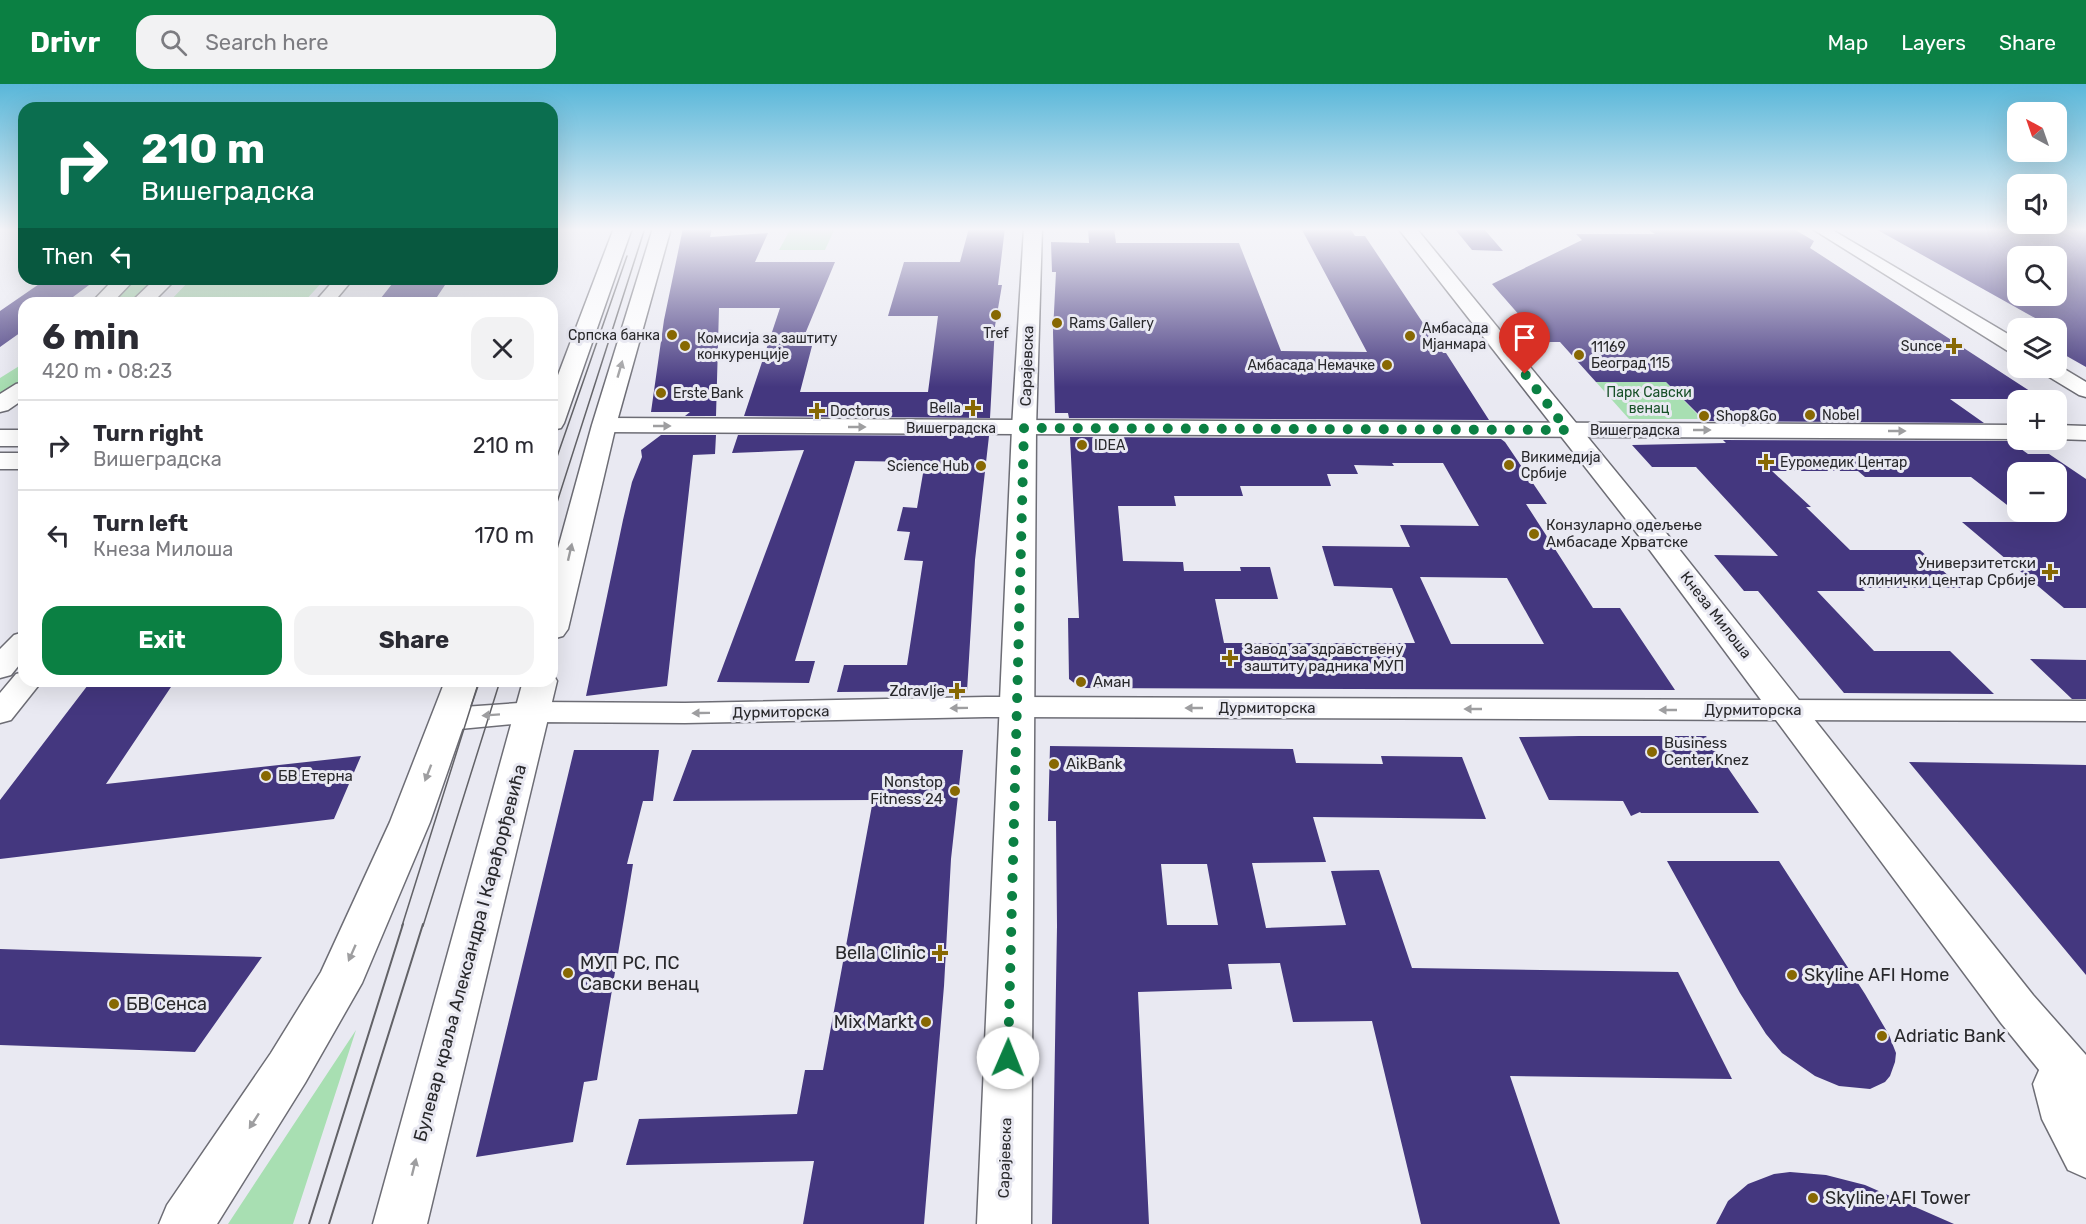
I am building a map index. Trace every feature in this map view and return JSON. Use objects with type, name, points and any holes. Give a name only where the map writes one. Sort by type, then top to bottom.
[{"type":"main road","points":[[558,566],[576,357],[604,281]]},
{"type":"main road","points":[[571,430],[638,281]]},
{"type":"main road","name":"Сарајевска","points":[[1004,1224],[1024,428],[1031,281]]},
{"type":"main road","name":"Кнеза Милоша","points":[[1450,281],[1653,535],[2017,1009],[2072,1087],[2086,1128]]},
{"type":"main road","points":[[107,297],[119,285]]},
{"type":"main road","points":[[146,297],[160,285]]},
{"type":"main road","points":[[558,376],[576,357]]},
{"type":"main road","points":[[0,405],[18,393]]},
{"type":"main road","points":[[0,438],[18,438]]},
{"type":"main road","points":[[0,461],[18,461]]},
{"type":"main road","name":"Булевар краља Александра I Карађорђевића","points":[[400,1224],[536,697]]},
{"type":"main road","points":[[186,1224],[288,1068],[339,983],[410,822],[456,700]]},
{"type":"main road","points":[[2072,1087],[2067,1119],[2086,1153]]},
{"type":"street","points":[[1906,281],[2007,342]]},
{"type":"street","points":[[331,297],[348,285]]},
{"type":"street","points":[[2065,378],[2086,391]]},
{"type":"street","name":"Вишеградска","points":[[571,430],[1024,428],[2007,432]]},
{"type":"street","points":[[2067,432],[2086,433]]},
{"type":"street","points":[[0,668],[18,648]]},
{"type":"street","points":[[0,713],[22,687]]},
{"type":"street","name":"Дурмиторска","points":[[456,700],[536,697],[685,713],[1018,707],[2086,711]]},
{"type":"green space","points":[[119,285],[160,285],[146,297],[107,297]]},
{"type":"green space","points":[[185,285],[320,285],[308,297],[174,297]]},
{"type":"green space","points":[[18,367],[18,392],[0,401],[0,378]]},
{"type":"green space","name":"Парк Савски венац","points":[[1596,382],[1666,382],[1702,419],[1629,419]]},
{"type":"green space","points":[[356,1030],[293,1224],[228,1224]]},
{"type":"building","points":[[672,281],[827,281],[800,346],[812,346],[800,392],[928,392],[938,316],[888,316],[898,281],[998,281],[998,285],[1002,285],[995,326],[990,418],[744,416],[780,308],[719,308],[716,416],[685,416],[690,412],[651,412]]},
{"type":"building","points":[[1056,281],[1254,281],[1281,351],[1367,352],[1329,281],[1395,281],[1443,353],[1446,353],[1489,420],[1069,418],[1068,413],[1055,413],[1053,332]]},
{"type":"building","points":[[1498,281],[1861,281],[2028,390],[2007,390],[2007,399],[1950,399],[1984,423],[1705,421],[1666,382],[1596,382],[1560,342],[1543,342],[1492,284]]},
{"type":"building","points":[[1969,281],[2007,281],[2007,302]]},
{"type":"building","points":[[2067,281],[2086,281],[2086,367],[2067,356],[2067,318],[2035,318],[2014,306],[2067,306]]},
{"type":"building","points":[[38,285],[89,285],[73,297],[20,297]]},
{"type":"building","points":[[391,285],[445,285],[437,297],[382,297]]},
{"type":"building","points":[[18,299],[18,334],[0,347],[0,311]]},
{"type":"building","points":[[661,435],[716,435],[715,454],[693,455],[667,686],[586,696],[623,520],[632,482],[642,457],[641,450]]},
{"type":"building","points":[[738,435],[989,436],[975,560],[967,691],[837,692],[844,665],[907,665],[923,561],[904,560],[910,532],[897,531],[903,507],[917,508],[925,462],[855,461],[795,661],[815,661],[809,683],[717,682],[804,450],[732,453]]},
{"type":"building","points":[[1070,437],[1501,439],[1547,504],[1526,504],[1593,608],[1620,608],[1675,690],[1081,688],[1069,679],[1068,618],[1079,618]],"holes":[[[1392,463],[1443,463],[1479,526],[1400,525],[1410,547],[1322,546],[1334,586],[1392,588],[1415,643],[1224,643],[1215,599],[1278,599],[1270,567],[1240,567],[1241,571],[1184,571],[1183,562],[1123,561],[1118,506],[1176,506],[1174,496],[1243,496],[1240,486],[1331,486],[1327,474],[1358,474],[1354,465],[1394,466]],[[1420,577],[1507,578],[1544,644],[1451,644]]]},
{"type":"building","points":[[1723,440],[2007,441],[2007,450],[2022,450],[2028,454],[2049,454],[2061,462],[2007,462],[2007,505],[1971,477],[1865,477],[1858,471],[1772,471],[1811,507],[1806,507],[1850,550],[1920,550],[1962,588],[1862,588],[1865,591],[1817,591],[1874,651],[1950,651],[1994,694],[1844,693],[1758,591],[1744,591],[1714,555],[1778,556],[1696,467],[1652,467],[1632,445],[1726,443]]},
{"type":"building","points":[[2067,466],[2086,479],[2086,608],[2064,608],[1962,522],[2067,522]]},
{"type":"building","points":[[2030,659],[2086,660],[2086,699],[2072,699]]},
{"type":"building","name":"БВ Етерна","points":[[86,687],[171,687],[106,784],[361,756],[334,819],[0,859],[0,800]]},
{"type":"building","points":[[1706,736],[1759,813],[1640,812],[1631,816],[1623,801],[1549,800],[1519,737]]},
{"type":"building","points":[[1050,746],[1293,749],[1296,763],[1383,764],[1381,756],[1462,757],[1486,819],[1313,817],[1326,862],[1252,863],[1266,928],[1346,925],[1331,871],[1379,870],[1412,968],[1678,972],[1732,1079],[1510,1076],[1560,1224],[1421,1224],[1372,1021],[1293,1022],[1280,963],[1228,964],[1232,989],[1138,992],[1149,1224],[1052,1224],[1057,926],[1056,821],[1048,821]],"holes":[[[1161,864],[1207,864],[1218,925],[1167,925]]]},
{"type":"building","name":"МУП РС, ПС Савски венац","points":[[574,750],[659,750],[653,801],[643,801],[627,864],[633,864],[597,1080],[584,1082],[573,1142],[476,1157]]},
{"type":"building","points":[[692,750],[963,750],[951,859],[944,986],[924,1224],[803,1224],[814,1161],[626,1165],[639,1119],[797,1114],[805,1070],[823,1070],[873,800],[673,801]]},
{"type":"building","points":[[1909,762],[2086,765],[2086,975]]},
{"type":"building","name":"Skyline AFI Home","points":[[1667,861],[1779,861],[1889,1035],[1896,1053],[1890,1076],[1885,1082],[1870,1089],[1839,1086],[1815,1076],[1782,1053],[1766,1034],[1740,993]]},
{"type":"building","name":"БВ Сенса","points":[[0,949],[262,957],[195,1052],[0,1045]]},
{"type":"building","name":"Skyline AFI Tower","points":[[1790,1172],[1826,1175],[1865,1185],[1954,1224],[1716,1224],[1728,1201],[1748,1184],[1774,1174]]},
{"type":"tram line","points":[[558,454],[618,281]]},
{"type":"tram line","points":[[558,499],[628,281]]},
{"type":"tram line","points":[[402,926],[477,687]]},
{"type":"tram line","points":[[423,926],[498,687]]},
{"type":"tram line","points":[[309,1224],[403,924]]},
{"type":"tram line","points":[[329,1224],[423,924]]},
{"type":"place","name":"Tref","points":[[996,315]]},
{"type":"place","name":"Rams Gallery","points":[[1057,323]]},
{"type":"place","name":"Српска банка","points":[[672,335]]},
{"type":"place","name":"Амбасада Мјанмара","points":[[1410,336]]},
{"type":"place","name":"Комисија за заштиту конкуренције","points":[[685,346]]},
{"type":"place","name":"Sunce","points":[[1954,346]]},
{"type":"place","name":"11169 Београд 115","points":[[1579,355]]},
{"type":"place","name":"Амбасада Немачке","points":[[1387,365]]},
{"type":"place","name":"Erste Bank","points":[[661,393]]},
{"type":"place","name":"Bella","points":[[973,408]]},
{"type":"place","name":"Doctorus","points":[[817,411]]},
{"type":"place","name":"Nobel","points":[[1810,415]]},
{"type":"place","name":"Shop&Go","points":[[1704,416]]},
{"type":"place","name":"IDEA","points":[[1082,445]]},
{"type":"place","name":"Еуромедик Центар","points":[[1766,462]]},
{"type":"place","name":"Викимедија Србије","points":[[1509,465]]},
{"type":"place","name":"Science Hub","points":[[981,466]]},
{"type":"place","name":"Конзуларно одељење Амбасаде Хрватске","points":[[1534,534]]},
{"type":"place","name":"Универзитетски клинички центар Србије","points":[[2050,572]]},
{"type":"place","name":"Завод за здравствену заштиту радника МУП","points":[[1230,658]]},
{"type":"place","name":"Аман","points":[[1081,682]]},
{"type":"place","name":"Zdravlje","points":[[957,691]]},
{"type":"place","name":"Business Center Knez","points":[[1652,752]]},
{"type":"place","name":"AikBank","points":[[1054,764]]},
{"type":"place","name":"БВ Етерна","points":[[266,776]]},
{"type":"place","name":"Nonstop Fitness 24","points":[[955,791]]},
{"type":"place","name":"Bella Clinic","points":[[940,953]]},
{"type":"place","name":"МУП РС, ПС Савски венац","points":[[568,973]]},
{"type":"place","name":"Skyline AFI Home","points":[[1792,975]]},
{"type":"place","name":"БВ Сенса","points":[[114,1004]]},
{"type":"place","name":"Mix Markt","points":[[926,1022]]},
{"type":"place","name":"Adriatic Bank","points":[[1882,1036]]},
{"type":"place","name":"Skyline AFI Tower","points":[[1813,1198]]},
{"type":"route","points":[[1008,1058],[1024,428],[1567,430],[1525,374]]}]
